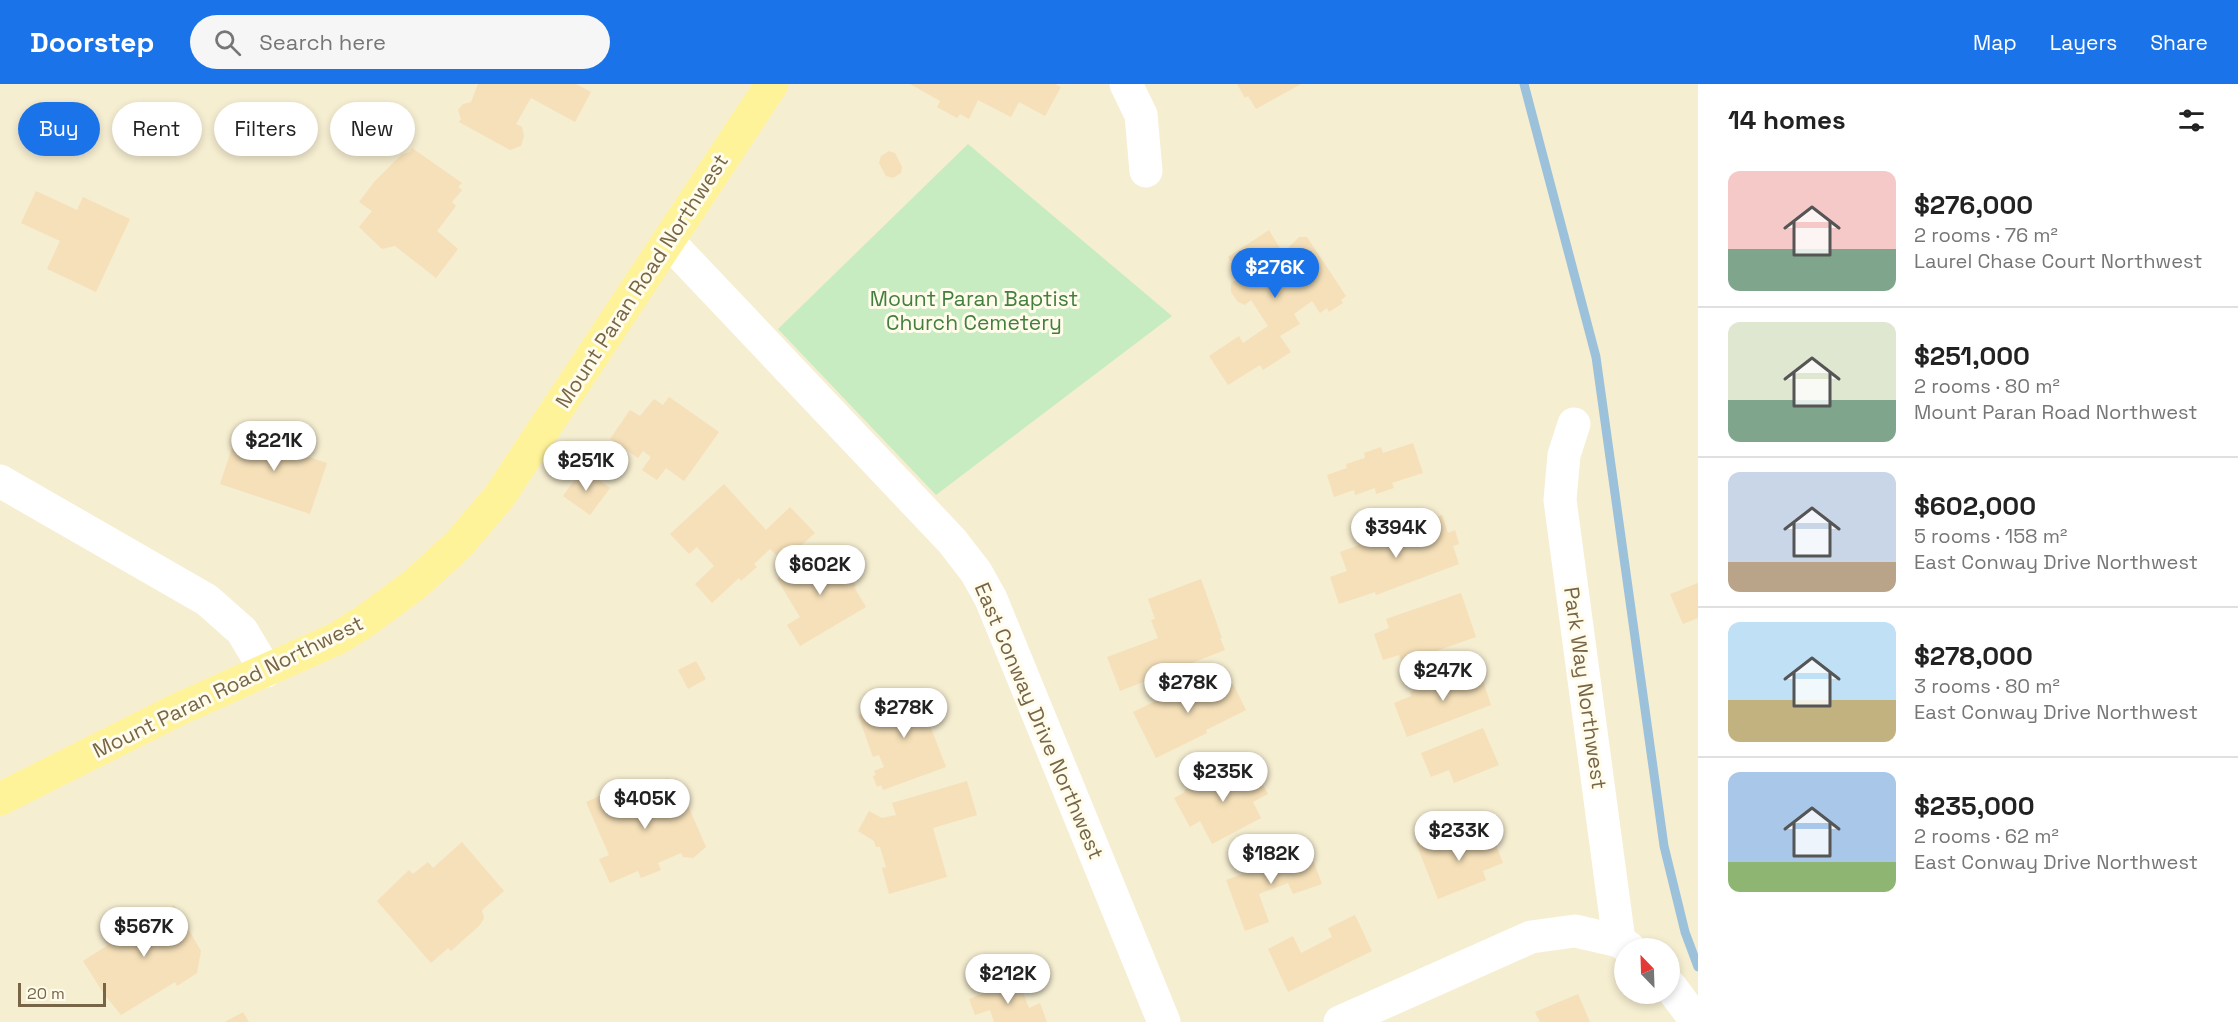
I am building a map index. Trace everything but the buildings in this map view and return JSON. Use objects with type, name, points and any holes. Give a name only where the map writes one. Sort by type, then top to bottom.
[{"type":"main road","name":"Mount Paran Road Northwest","points":[[0,799],[179,709],[338,638],[414,585],[458,545],[499,497],[772,84]]},
{"type":"street","points":[[1126,84],[1141,115],[1146,171]]},
{"type":"street","name":"East Conway Drive Northwest","points":[[669,242],[952,541],[976,572],[991,599],[1164,1022]]},
{"type":"street","name":"Park Way Northwest","points":[[1574,424],[1564,454],[1560,500],[1623,938]]},
{"type":"street","points":[[0,481],[207,600],[242,631],[266,670]]},
{"type":"street","points":[[1340,1022],[1531,937],[1575,931],[1614,942]]},
{"type":"street","points":[[1680,1000],[1696,1022]]},
{"type":"shaded area","points":[[0,84],[1698,84],[1698,1022],[0,1022]]},
{"type":"green space","name":"Mount Paran Baptist Church Cemetery","points":[[968,144],[1172,316],[936,495],[778,329]]},
{"type":"waterway","points":[[1524,84],[1596,357],[1664,846],[1685,932],[1698,967]]}]
